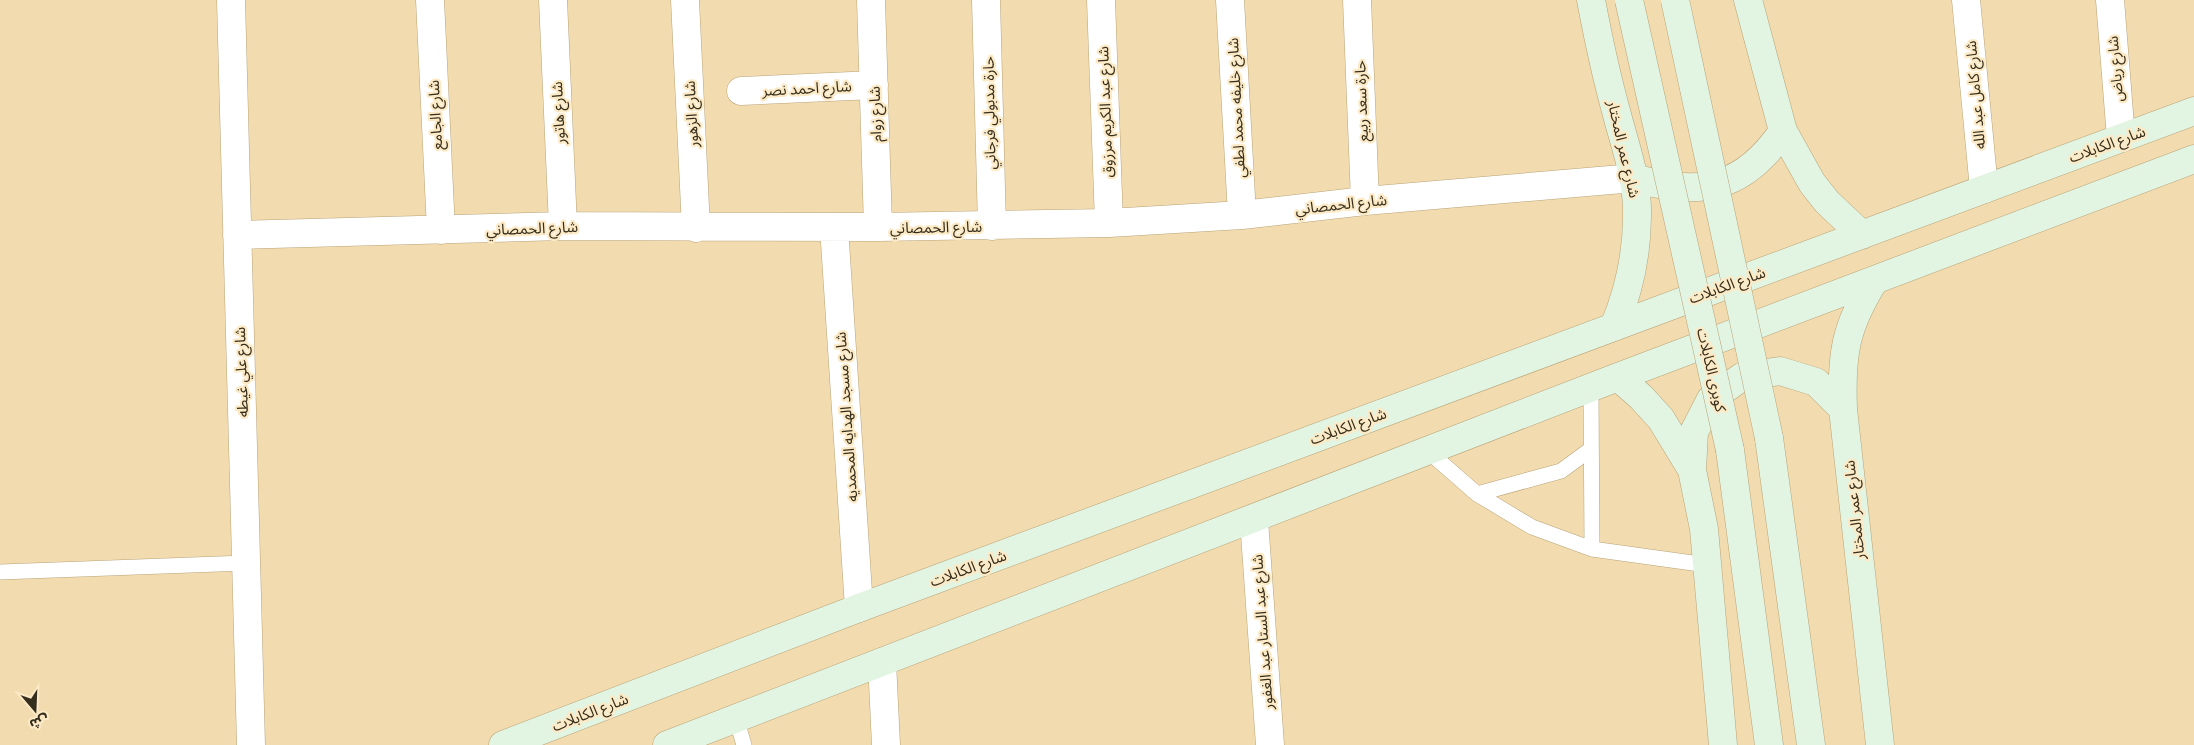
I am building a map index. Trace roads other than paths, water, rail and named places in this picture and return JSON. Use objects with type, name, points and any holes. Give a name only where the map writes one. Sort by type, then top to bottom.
[{"type":"main road","name":"شارع عمر المختار","points":[[1591,0],[1616,110],[1634,178],[1638,214],[1635,250],[1624,302],[1614,327]]},
{"type":"main road","name":"كوبرى الكابلات","points":[[1629,0],[1730,450],[1769,745]]},
{"type":"main road","points":[[1675,0],[1769,438],[1811,745]]},
{"type":"main road","points":[[1748,0],[1783,132],[1812,183],[1827,202],[1862,235]]},
{"type":"main road","name":"شارع الكابلات","points":[[503,745],[859,608],[2194,111]]},
{"type":"main road","points":[[1634,178],[1677,188],[1698,188],[1719,184],[1738,176],[1756,164],[1771,149],[1783,132]]},
{"type":"main road","points":[[667,745],[1618,378],[2194,159]]},
{"type":"main road","name":"شارع عمر المختار","points":[[1874,281],[1852,323],[1842,370],[1844,409],[1880,745]]},
{"type":"main road","points":[[1724,745],[1704,529],[1692,470],[1694,432],[1711,399],[1743,376],[1780,371],[1807,379],[1816,382],[1844,409]]},
{"type":"main road","points":[[1618,378],[1641,397],[1661,419],[1692,470]]},
{"type":"street","name":"شارع علي غيطه","points":[[231,0],[251,745]]},
{"type":"street","name":"شارع الجامع","points":[[430,0],[441,230]]},
{"type":"street","name":"شارع هاتور","points":[[553,0],[563,226]]},
{"type":"street","name":"شارع الزهور","points":[[685,0],[696,228]]},
{"type":"street","name":"شارع زوام","points":[[871,0],[878,227]]},
{"type":"street","name":"حارة مدبولي فرجاني","points":[[986,0],[992,226]]},
{"type":"street","name":"شارع عبد الكريم مرزوق","points":[[1101,0],[1109,223]]},
{"type":"street","name":"شارع خليفه محمد لطفي","points":[[1230,0],[1242,215]]},
{"type":"street","name":"حارة سعد ربيع","points":[[1357,0],[1365,201]]},
{"type":"street","name":"شارع كامل عبد الله","points":[[1966,0],[1984,189]]},
{"type":"street","name":"شارع رياض","points":[[2110,0],[2121,138]]},
{"type":"street","name":"شارع احمد نصر","points":[[741,91],[874,85]]},
{"type":"street","name":"شارع الحمصاني","points":[[237,235],[563,226],[696,228],[992,226],[1109,223],[1242,215],[1365,201],[1634,178]]},
{"type":"street","name":"شارع مسجد الهدايه المحمديه","points":[[834,226],[859,608]]},
{"type":"street","name":"شارع عبد الستار عبد الغفور","points":[[1254,520],[1270,745]]},
{"type":"street","points":[[882,662],[886,745]]},
{"type":"lane","points":[[1591,389],[1592,549]]},
{"type":"lane","points":[[1477,494],[1561,471],[1591,449]]},
{"type":"lane","points":[[1429,452],[1477,494],[1532,527],[1592,549],[1707,565]]},
{"type":"lane","points":[[0,572],[246,563]]},
{"type":"lane","points":[[736,718],[744,745]]}]
